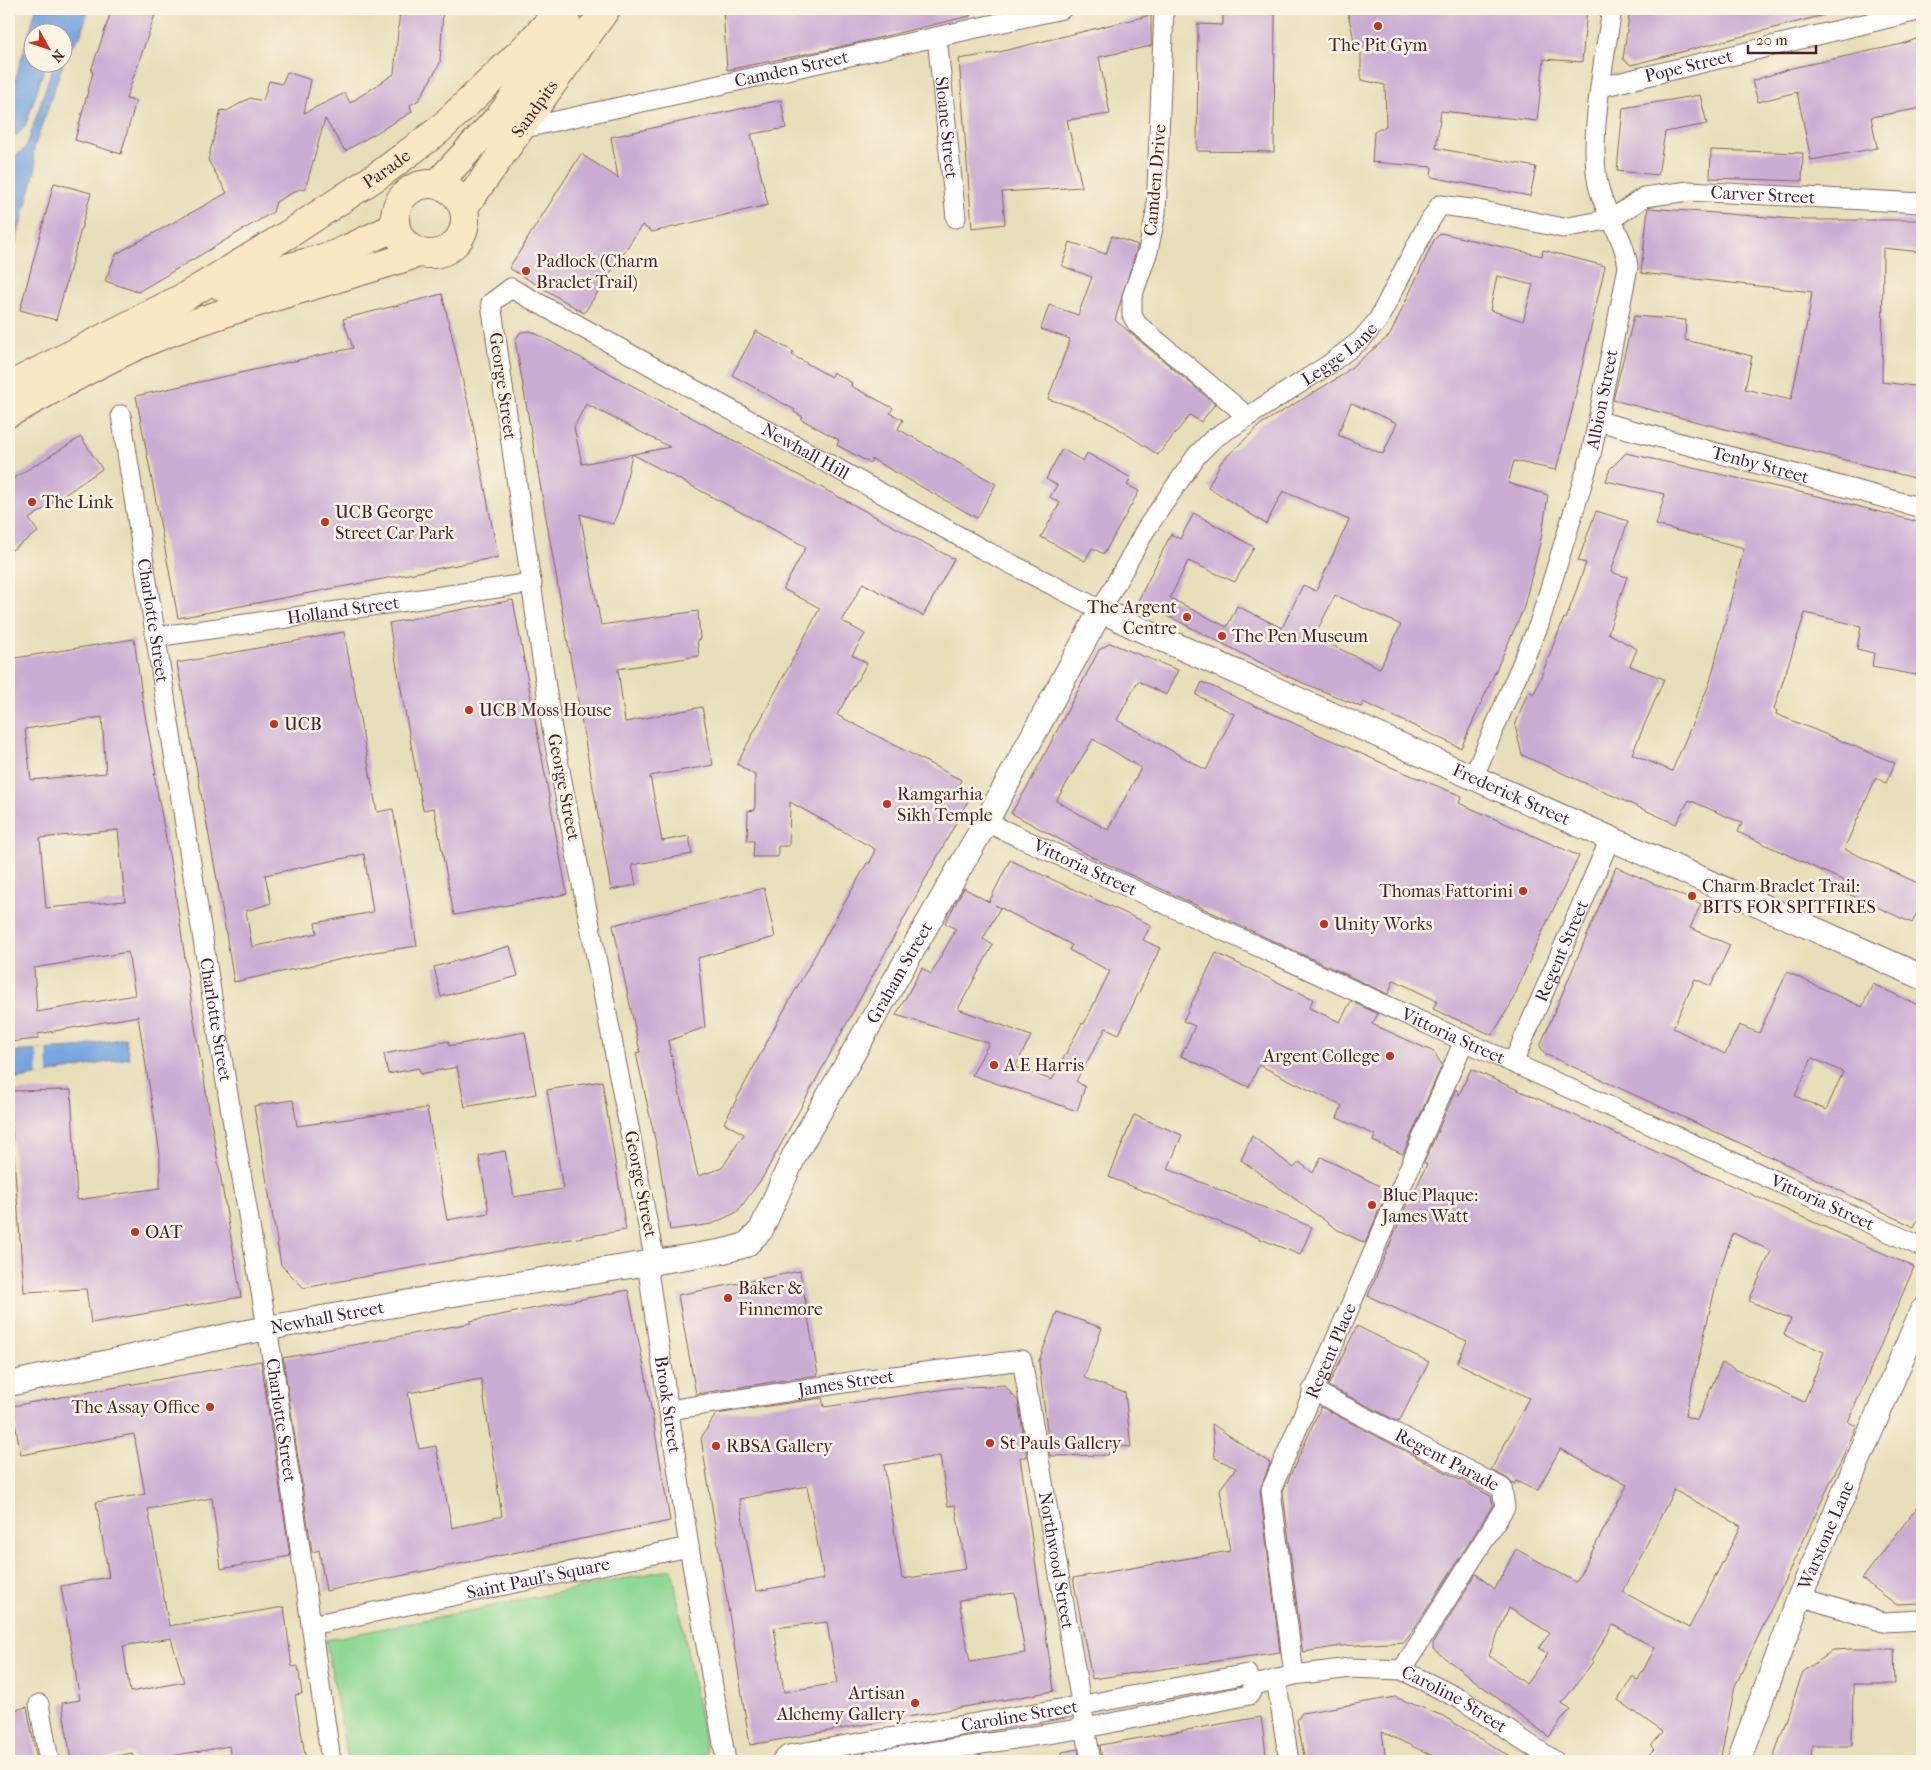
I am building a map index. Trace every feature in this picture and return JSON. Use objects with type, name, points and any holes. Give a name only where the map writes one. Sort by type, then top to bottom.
[{"type":"main road","name":"Parade","points":[[9,386],[186,296],[292,232],[399,160],[439,130],[526,47],[561,9]]},
{"type":"main road","name":"Sandpits","points":[[436,184],[501,115],[578,9]]},
{"type":"main road","name":"Sandpits","points":[[464,207],[606,9]]},
{"type":"main road","points":[[9,413],[110,359],[163,334],[252,302],[360,272],[419,253],[439,253],[454,245],[465,226],[464,207],[455,193],[436,184],[416,186],[406,192],[399,202],[395,214],[395,226],[400,238],[409,248],[419,253]]},
{"type":"main road","name":"Parade","points":[[186,296],[334,254],[395,226]]},
{"type":"street","name":"Camden Street","points":[[520,129],[1062,9]]},
{"type":"street","name":"Camden Drive","points":[[1164,9],[1156,213],[1148,251],[1132,297],[1132,316],[1138,324],[1248,416]]},
{"type":"street","name":"Albion Street","points":[[1474,778],[1539,624],[1591,455],[1628,267],[1626,251],[1599,192],[1595,170],[1601,87],[1612,9]]},
{"type":"street","name":"Pope Street","points":[[1601,87],[1922,10]]},
{"type":"street","name":"Sloane Street","points":[[937,37],[956,218]]},
{"type":"street","name":"Carver Street","points":[[1612,219],[1644,196],[1689,191],[1922,203]]},
{"type":"street","name":"Legge Lane","points":[[1101,610],[1146,529],[1180,477],[1214,439],[1328,365],[1361,340],[1378,320],[1425,229],[1440,205],[1478,210],[1563,228],[1612,219]]},
{"type":"street","name":"Newhall Hill","points":[[511,288],[991,554],[1101,610]]},
{"type":"street","name":"George Street","points":[[511,288],[491,303],[552,729],[651,1263]]},
{"type":"street","name":"Charlotte Street","points":[[121,415],[311,1625]]},
{"type":"street","name":"Tenby Street","points":[[1598,421],[1922,508]]},
{"type":"street","name":"Holland Street","points":[[155,637],[532,583]]},
{"type":"street","name":"Frederick Street","points":[[1101,610],[1134,627],[1922,977]]},
{"type":"street","name":"Graham Street","points":[[651,1263],[724,1251],[746,1245],[761,1230],[794,1156],[986,822],[1101,610]]},
{"type":"street","name":"Vittoria Street","points":[[986,822],[1464,1041],[1922,1247]]},
{"type":"street","name":"Regent Street","points":[[1513,1062],[1610,839]]},
{"type":"street","name":"Regent Place","points":[[1289,1761],[1285,1677],[1270,1490],[1464,1041]]},
{"type":"street","name":"Newhall Street","points":[[9,1384],[266,1329],[448,1295],[651,1263]]},
{"type":"street","name":"Brook Street","points":[[651,1263],[669,1410],[689,1548]]},
{"type":"street","name":"Warstone Lane","points":[[1739,1761],[1800,1596],[1922,1311]]},
{"type":"street","name":"James Street","points":[[669,1410],[869,1380],[1022,1360]]},
{"type":"street","name":"Northwood Street","points":[[1022,1360],[1091,1761]]},
{"type":"street","name":"Regent Parade","points":[[1312,1390],[1502,1488],[1505,1507],[1402,1670]]},
{"type":"street","points":[[689,1548],[726,1761]]},
{"type":"street","name":"Saint Paul's Square","points":[[311,1625],[689,1548]]},
{"type":"street","points":[[1800,1596],[1883,1622],[1922,1620]]},
{"type":"street","points":[[311,1625],[331,1761]]},
{"type":"street","name":"Caroline Street","points":[[871,1761],[1086,1728],[1249,1695],[1255,1685],[1285,1677],[1350,1668],[1402,1670],[1462,1700],[1555,1761]]},
{"type":"street","name":"Caroline Street","points":[[781,1761],[788,1755],[1082,1706],[1247,1674],[1255,1685]]},
{"type":"street","points":[[39,1704],[52,1736],[49,1761]]},
{"type":"green space","points":[[672,1569],[708,1761],[348,1761],[326,1640]]},
{"type":"water","points":[[36,9],[89,9],[80,37],[72,45],[72,22],[32,22]]},
{"type":"water","points":[[22,57],[22,72],[43,72],[25,127],[16,136],[9,136],[9,101]]},
{"type":"water","points":[[51,72],[60,72],[36,142],[33,155],[36,167],[16,242],[9,253],[9,154],[12,159],[25,149]]},
{"type":"water","points":[[125,1038],[129,1058],[9,1081],[9,1052],[74,1048]]},
{"type":"pier","points":[[47,1049],[48,1074],[38,1076],[37,1050]]},
{"type":"building","points":[[112,9],[157,9],[126,99],[136,101],[121,154],[75,140],[93,72],[91,71]]},
{"type":"building","points":[[400,9],[443,9],[440,63],[419,100],[410,105],[412,112],[345,151],[325,119],[305,190],[299,189],[276,202],[273,212],[138,292],[105,281],[116,254],[227,193],[208,160],[221,110],[227,111],[250,98],[263,101],[269,81],[282,84],[287,72],[311,80],[304,113],[345,93],[350,103],[394,74]]},
{"type":"building","points":[[723,9],[969,9],[970,16],[835,48],[727,70]]},
{"type":"building","points":[[1223,9],[1275,9],[1274,152],[1197,151],[1198,24],[1223,25]]},
{"type":"building","points":[[1347,9],[1587,9],[1582,62],[1544,59],[1537,121],[1441,111],[1436,148],[1536,167],[1530,196],[1431,177],[1432,167],[1372,162],[1374,132],[1386,126],[1385,85],[1361,80],[1361,53],[1357,54]]},
{"type":"building","points":[[1630,9],[1824,9],[1824,15],[1631,65],[1623,59]]},
{"type":"building","points":[[1151,15],[1151,46],[1099,57],[1110,114],[1067,120],[1082,187],[1002,192],[1005,224],[972,228],[959,59],[995,53]]},
{"type":"building","points":[[1922,37],[1922,108],[1871,117],[1877,148],[1811,160],[1797,92],[1758,102],[1752,81],[1792,68],[1902,44]]},
{"type":"building","points":[[1700,95],[1707,124],[1665,132],[1658,175],[1617,171],[1623,108]]},
{"type":"building","points":[[781,100],[786,128],[751,134],[768,205],[652,232],[642,225],[584,313],[509,268],[581,154],[618,178],[611,137]]},
{"type":"building","points":[[1711,150],[1803,153],[1802,181],[1710,178]]},
{"type":"building","points":[[54,183],[91,193],[56,320],[20,310]]},
{"type":"building","points":[[1648,208],[1807,220],[1922,220],[1922,252],[1883,248],[1882,382],[1922,387],[1922,480],[1613,400],[1634,316],[1686,320],[1685,340],[1752,356],[1745,389],[1791,400],[1809,313],[1812,292],[1641,273]]},
{"type":"building","points":[[1441,233],[1542,256],[1543,250],[1605,266],[1570,419],[1556,470],[1514,461],[1508,483],[1548,495],[1541,539],[1523,610],[1461,748],[1363,702],[1361,707],[1289,677],[1138,601],[1171,534],[1180,539],[1194,513],[1254,547],[1235,582],[1188,561],[1170,598],[1227,627],[1237,606],[1282,628],[1303,585],[1316,591],[1349,520],[1283,491],[1266,524],[1208,487],[1221,462],[1261,424],[1341,376],[1390,335],[1434,240]],"holes":[[[1497,276],[1533,285],[1523,321],[1490,310]],[[1351,403],[1397,423],[1383,454],[1338,435]],[[1335,595],[1401,625],[1380,668],[1314,637]]]},
{"type":"building","points":[[1112,236],[1138,245],[1115,320],[1215,404],[1201,422],[1190,415],[1158,455],[1113,425],[1083,410],[1048,399],[1070,339],[1041,329],[1049,305],[1078,315],[1092,277],[1062,266],[1070,242],[1106,254]]},
{"type":"building","points":[[442,294],[472,420],[498,557],[178,618],[136,396],[353,348],[343,319]]},
{"type":"building","points":[[531,331],[954,559],[923,616],[863,583],[842,621],[865,634],[852,655],[867,663],[837,715],[961,780],[956,790],[970,797],[763,1177],[737,1212],[712,1224],[670,1230],[658,1153],[636,1053],[640,1052],[613,925],[764,888],[775,937],[698,958],[705,1027],[668,1041],[698,1176],[722,1168],[744,1134],[724,1123],[778,1021],[867,863],[870,863],[875,849],[790,802],[789,846],[778,846],[778,857],[753,857],[754,841],[747,841],[748,811],[755,810],[755,775],[737,764],[820,608],[783,589],[806,547],[632,454],[621,504],[613,524],[580,514],[601,625],[698,611],[700,639],[697,640],[699,656],[618,669],[625,722],[702,707],[713,765],[650,776],[662,841],[689,836],[692,854],[632,865],[636,885],[611,890],[515,340],[521,332]],"holes":[[[586,404],[670,447],[582,464],[574,427]]]},
{"type":"building","points":[[756,331],[794,352],[792,355],[831,377],[833,372],[852,383],[851,386],[893,408],[890,413],[903,420],[898,429],[996,484],[977,518],[872,459],[870,463],[837,445],[839,440],[801,419],[803,417],[794,412],[795,410],[732,375]]},
{"type":"building","name":"The Link","points":[[81,437],[102,469],[29,519],[38,532],[9,552],[9,481]]},
{"type":"building","points":[[1062,449],[1083,461],[1087,453],[1131,478],[1127,485],[1139,491],[1104,554],[1092,548],[1085,561],[1041,537],[1060,503],[1050,497],[1057,485],[1046,479]]},
{"type":"building","points":[[1626,453],[1826,498],[1922,523],[1922,676],[1872,667],[1874,653],[1857,649],[1861,626],[1805,613],[1774,709],[1777,711],[1776,714],[1895,763],[1886,783],[1876,778],[1844,849],[1922,885],[1922,902],[1912,923],[1840,890],[1844,881],[1738,832],[1742,823],[1689,800],[1676,824],[1522,755],[1515,726],[1528,691],[1534,694],[1564,618],[1566,619],[1586,563],[1578,561],[1596,511],[1628,521],[1611,572],[1627,577],[1608,633],[1637,649],[1630,666],[1664,679],[1632,754],[1672,771],[1710,682],[1744,548],[1656,525],[1665,494],[1606,481],[1610,469]]},
{"type":"building","name":"UCB Moss House","points":[[513,600],[567,894],[454,915],[434,808],[423,810],[389,623]]},
{"type":"building","name":"UCB","points":[[344,632],[377,812],[393,809],[417,946],[375,952],[234,982],[177,663]],"holes":[[[364,854],[373,912],[315,923],[317,933],[252,947],[246,911],[271,903],[265,875]]]},
{"type":"building","points":[[134,639],[144,710],[156,774],[154,774],[173,876],[195,1027],[241,1297],[91,1323],[86,1289],[24,1292],[9,1091],[71,1090],[77,1200],[160,1188],[160,1154],[138,1016],[38,1034],[38,1039],[9,1042],[9,659]],"holes":[[[102,717],[106,773],[31,780],[25,729]],[[118,830],[125,901],[46,908],[40,838]],[[128,952],[135,995],[37,1012],[34,968]]]},
{"type":"building","points":[[1110,643],[1178,670],[1166,695],[1138,681],[1117,720],[1206,770],[1234,714],[1196,695],[1202,682],[1393,768],[1462,796],[1459,803],[1579,856],[1536,945],[1511,1004],[1492,1035],[1433,1009],[1437,1001],[1394,980],[1388,994],[1092,857],[1011,813],[1028,786],[1099,650]],"holes":[[[1093,739],[1141,768],[1108,830],[1056,801]]]},
{"type":"building","points":[[1010,860],[1151,925],[1143,940],[1160,948],[1119,1034],[1106,1028],[1076,1081],[1085,1087],[1077,1111],[972,1075],[989,1043],[896,1015],[922,968],[931,974],[956,929],[945,923],[964,888],[989,902]],"holes":[[[995,905],[1072,945],[1069,950],[1110,971],[1084,1024],[1082,1023],[1052,1080],[1015,1067],[1031,1036],[958,1009],[993,945],[983,939],[1000,908]]]},
{"type":"building","points":[[1616,867],[1701,904],[1690,928],[1730,945],[1711,986],[1695,979],[1673,1028],[1725,1054],[1739,1025],[1759,1033],[1787,972],[1862,1007],[1873,984],[1922,1007],[1922,1211],[1914,1227],[1790,1166],[1545,1054],[1540,1046]],"holes":[[[1812,1058],[1843,1072],[1826,1110],[1795,1096]]]},
{"type":"building","points":[[510,946],[518,976],[441,997],[434,967]]},
{"type":"building","points":[[1216,953],[1313,999],[1309,1008],[1340,1022],[1351,1001],[1378,1014],[1372,1024],[1434,1052],[1442,1065],[1403,1154],[1373,1141],[1375,1135],[1337,1118],[1342,1106],[1259,1065],[1249,1087],[1181,1056],[1195,1026],[1183,1021]]},
{"type":"building","points":[[525,1032],[536,1094],[465,1107],[457,1067],[420,1074],[419,1068],[388,1074],[384,1054],[449,1041],[449,1046]]},
{"type":"building","points":[[1471,1069],[1914,1267],[1848,1422],[1857,1426],[1735,1686],[1720,1761],[1643,1761],[1654,1749],[1651,1746],[1663,1732],[1618,1700],[1633,1676],[1638,1680],[1655,1648],[1613,1625],[1591,1661],[1593,1662],[1562,1703],[1570,1709],[1549,1737],[1433,1649],[1433,1643],[1476,1574],[1495,1589],[1516,1549],[1576,1582],[1627,1485],[1560,1449],[1537,1491],[1516,1481],[1514,1485],[1507,1478],[1491,1470],[1529,1398],[1457,1363],[1467,1341],[1368,1296],[1408,1201],[1410,1202],[1427,1164],[1424,1163],[1456,1089],[1459,1095]],"holes":[[[1733,1233],[1771,1251],[1749,1301],[1791,1319],[1784,1335],[1824,1352],[1804,1402],[1722,1363],[1697,1420],[1685,1416],[1719,1272]],[[1674,1490],[1741,1526],[1689,1628],[1623,1592]],[[1509,1608],[1550,1633],[1539,1648],[1548,1654],[1526,1684],[1489,1655]]]},
{"type":"building","points":[[602,1081],[626,1230],[522,1247],[304,1288],[281,1265],[254,1106],[293,1100],[297,1126],[427,1108],[447,1220],[489,1213],[479,1156],[505,1151],[514,1197],[563,1189],[547,1090]]},
{"type":"building","points":[[1134,1115],[1182,1135],[1168,1169],[1312,1227],[1300,1255],[1109,1177]]},
{"type":"building","points":[[1252,1136],[1294,1168],[1299,1162],[1313,1173],[1321,1157],[1388,1190],[1365,1243],[1338,1230],[1241,1160]]},
{"type":"building","name":"Baker & Finnemore","points":[[800,1271],[818,1375],[696,1394],[678,1295]]},
{"type":"building","points":[[628,1290],[645,1372],[670,1521],[326,1591],[319,1550],[312,1552],[283,1358],[471,1323],[470,1321]],"holes":[[[481,1379],[502,1516],[452,1528],[436,1446],[419,1449],[408,1393]]]},
{"type":"building","points":[[1057,1312],[1102,1328],[1084,1378],[1125,1393],[1131,1447],[1110,1445],[1108,1455],[1050,1456],[1039,1361]]},
{"type":"building","points":[[1357,1326],[1429,1362],[1399,1422],[1328,1386]]},
{"type":"building","points":[[261,1361],[290,1556],[221,1569],[212,1498],[148,1509],[169,1626],[284,1607],[292,1667],[298,1666],[302,1694],[295,1695],[306,1761],[231,1761],[229,1746],[166,1757],[167,1761],[134,1761],[132,1753],[90,1761],[71,1761],[62,1703],[80,1700],[61,1586],[109,1577],[96,1502],[145,1494],[134,1434],[21,1455],[12,1406]],"holes":[[[171,1638],[184,1682],[130,1692],[123,1646]]]},
{"type":"building","points":[[1004,1385],[1018,1401],[1027,1457],[1020,1457],[1054,1691],[750,1745],[701,1438],[716,1414],[822,1398],[824,1407],[953,1388]],"holes":[[[940,1456],[948,1506],[955,1505],[966,1569],[902,1579],[884,1465]],[[807,1486],[824,1579],[756,1591],[739,1499]],[[1015,1593],[1025,1653],[970,1662],[959,1600]],[[827,1622],[837,1683],[784,1692],[774,1628]]]},
{"type":"building","points":[[1321,1407],[1491,1496],[1493,1505],[1404,1642],[1341,1646],[1304,1652],[1302,1648],[1283,1492]]},
{"type":"building","points":[[1212,1424],[1270,1463],[1260,1491],[1280,1652],[1092,1679],[1073,1578],[1230,1551],[1220,1489],[1236,1468],[1215,1458]]},
{"type":"building","points":[[1922,1501],[1922,1604],[1897,1605],[1862,1579]]},
{"type":"building","points":[[1894,1649],[1895,1684],[1853,1684],[1852,1746],[1812,1746],[1811,1761],[1772,1761],[1803,1672],[1833,1650]]},
{"type":"building","points":[[1395,1697],[1443,1716],[1517,1761],[1444,1761],[1382,1732],[1386,1761],[1305,1761],[1297,1720],[1302,1713]]},
{"type":"building","points":[[27,1707],[37,1761],[9,1761],[9,1711]]},
{"type":"building","points":[[1261,1717],[1267,1761],[1102,1761],[1100,1745]]},
{"type":"building","points":[[1078,1749],[1080,1761],[1063,1761],[1062,1752]]},
{"type":"place","name":"The Pit Gym","points":[[1378,26]]},
{"type":"place","name":"Padlock (Charm Braclet Trail)","points":[[526,271]]},
{"type":"place","name":"The Link","points":[[32,502]]},
{"type":"place","name":"UCB George Street Car Park","points":[[325,522]]},
{"type":"place","name":"The Argent Centre","points":[[1187,617]]},
{"type":"place","name":"The Pen Museum","points":[[1222,636]]},
{"type":"place","name":"UCB Moss House","points":[[469,710]]},
{"type":"place","name":"UCB","points":[[274,724]]},
{"type":"place","name":"Ramgarhia Sikh Temple","points":[[887,804]]},
{"type":"place","name":"Thomas Fattorini","points":[[1523,891]]},
{"type":"place","name":"Charm Braclet Trail: BITS FOR SPITFIRES","points":[[1692,896]]},
{"type":"place","name":"Unity Works","points":[[1324,924]]},
{"type":"place","name":"Argent College","points":[[1390,1056]]},
{"type":"place","name":"A E Harris","points":[[994,1065]]},
{"type":"place","name":"Blue Plaque: James Watt","points":[[1372,1205]]},
{"type":"place","name":"OAT","points":[[135,1232]]},
{"type":"place","name":"Baker & Finnemore","points":[[728,1298]]},
{"type":"place","name":"The Assay Office","points":[[210,1407]]},
{"type":"place","name":"St Pauls Gallery","points":[[990,1443]]},
{"type":"place","name":"RBSA Gallery","points":[[716,1446]]},
{"type":"place","name":"Artisan Alchemy Gallery","points":[[915,1703]]}]
